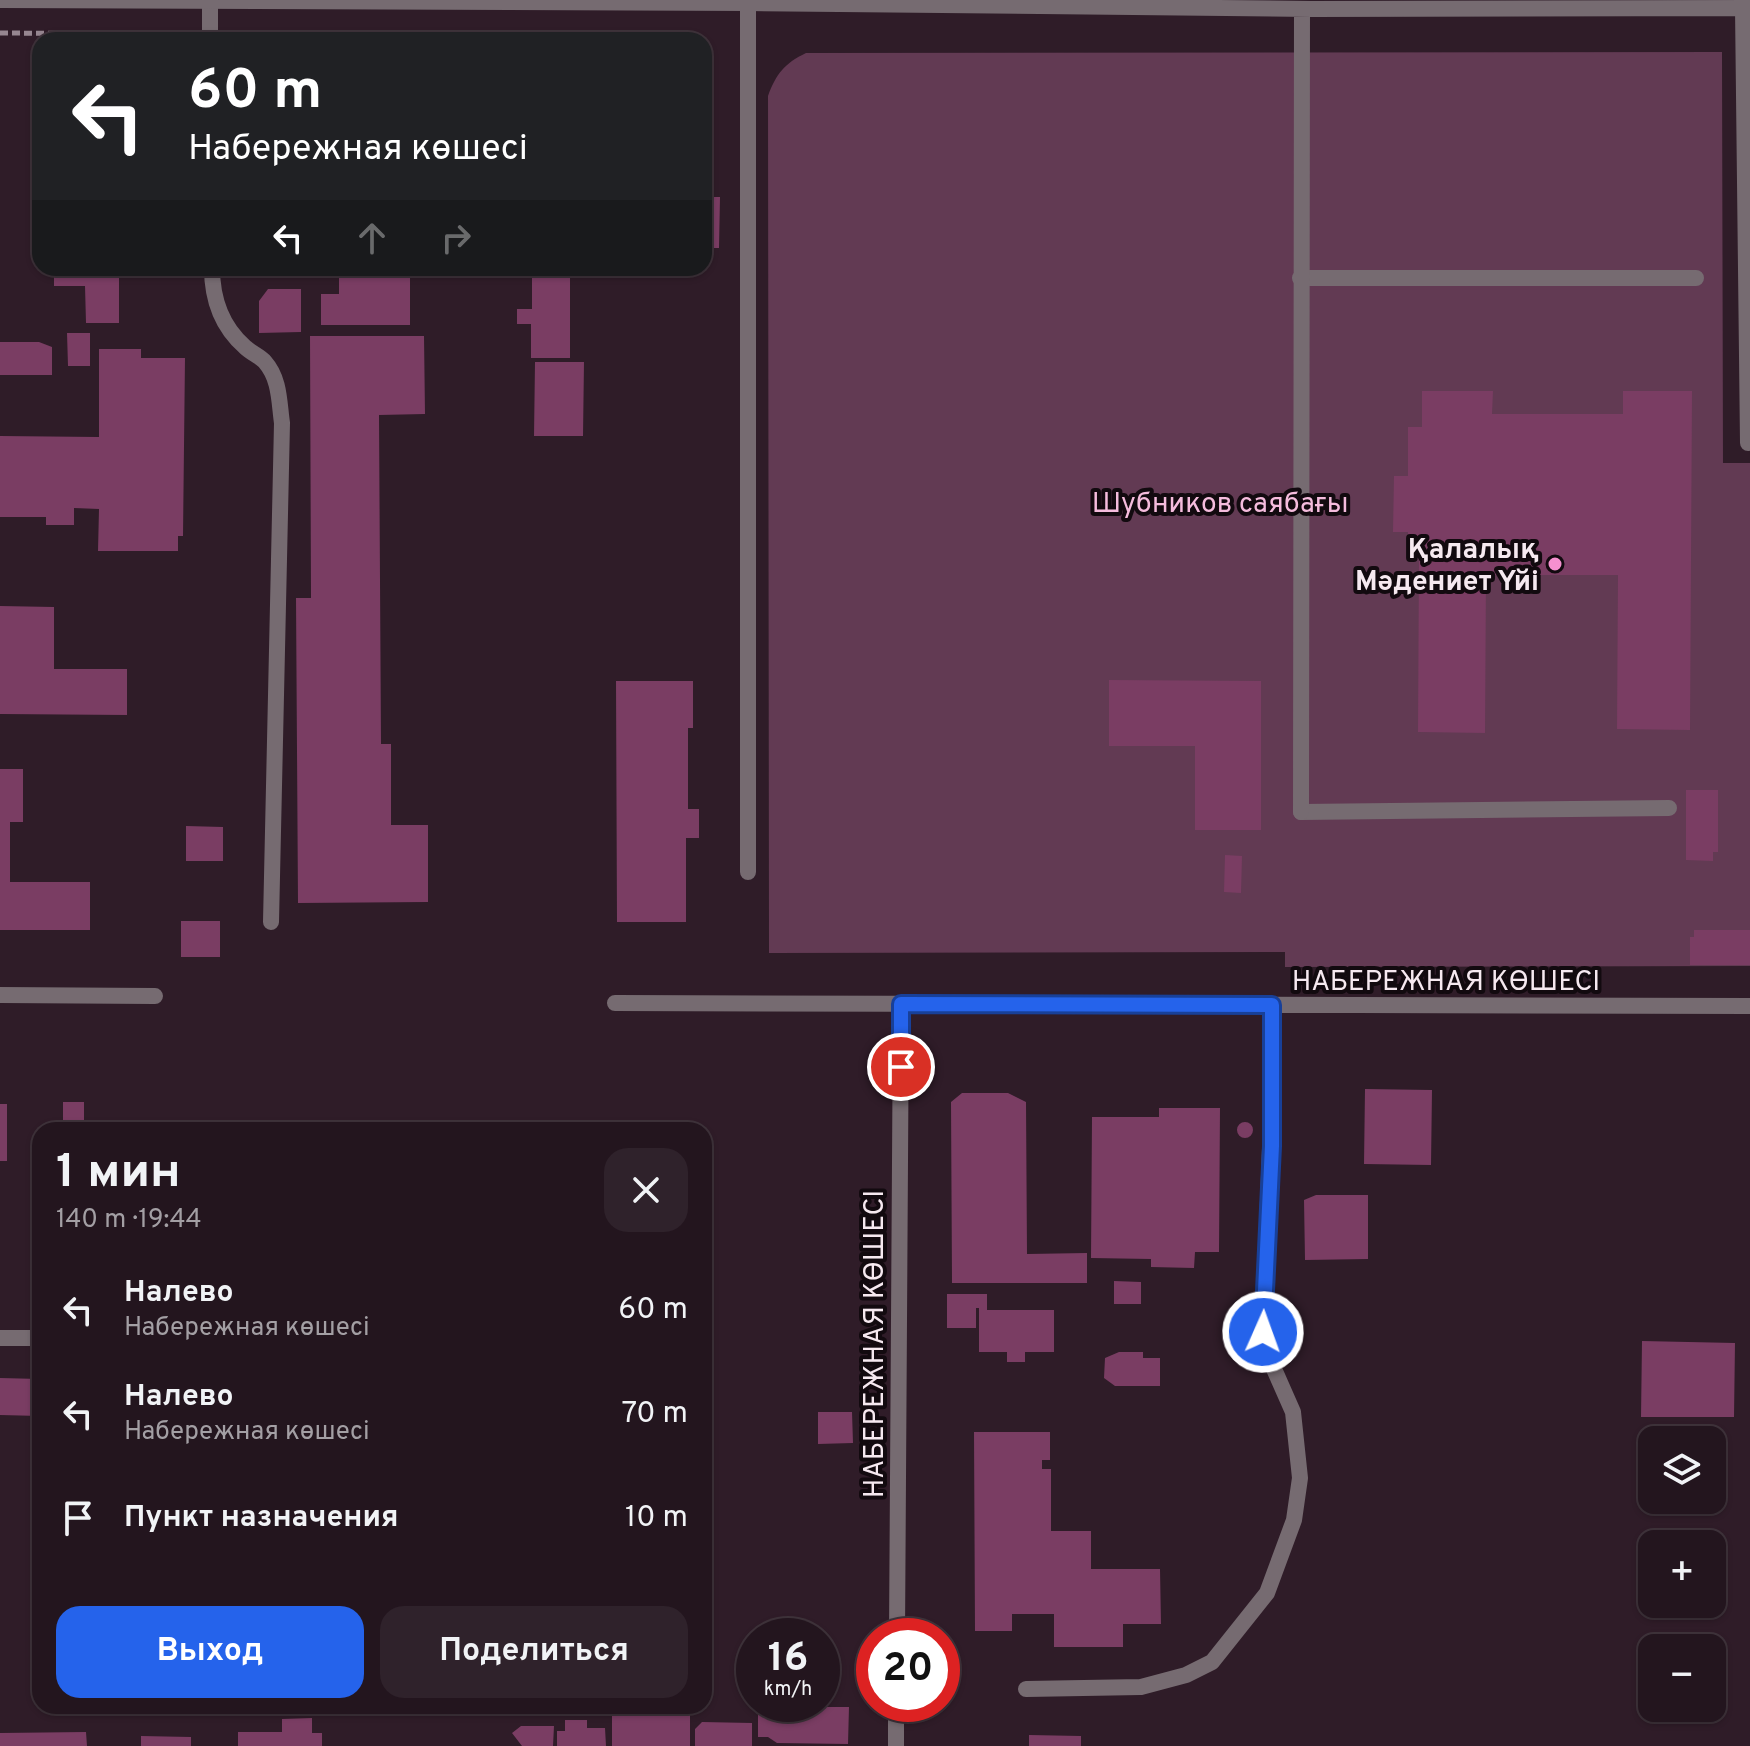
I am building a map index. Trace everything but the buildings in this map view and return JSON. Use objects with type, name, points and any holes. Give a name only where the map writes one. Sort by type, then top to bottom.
[{"type":"street","points":[[0,0],[1309,6],[1712,4],[1746,8],[1748,443]]},
{"type":"street","points":[[210,1],[210,32]]},
{"type":"street","points":[[748,3],[748,872]]},
{"type":"street","points":[[1309,6],[1300,278],[1301,812],[1669,808]]},
{"type":"street","points":[[212,276],[212,291],[221,318],[246,348],[265,362],[277,383],[282,423],[271,922]]},
{"type":"street","points":[[1300,278],[1696,278]]},
{"type":"street","points":[[0,995],[155,996]]},
{"type":"street","name":"НАБЕРЕЖНАЯ КӨШЕСІ","points":[[615,1003],[1750,1006]]},
{"type":"street","name":"НАБЕРЕЖНАЯ КӨШЕСІ","points":[[897,1618],[901,1004]]},
{"type":"street","points":[[1026,1689],[1141,1687],[1186,1675],[1212,1662],[1267,1593],[1284,1552],[1294,1520],[1300,1478],[1293,1412],[1267,1353],[1263,1332],[1273,1070],[1272,1005]]},
{"type":"street","points":[[0,1338],[32,1338]]},
{"type":"street","points":[[896,1722],[896,1746]]},
{"type":"green space","name":"Шубников саябағы","points":[[1722,52],[1723,463],[1750,463],[1750,966],[1285,967],[1285,952],[769,953],[768,96],[774,81],[787,65],[806,53]]},
{"type":"place","name":"Қалалық Мәдениет Үйі","points":[[1555,564]]},
{"type":"route","points":[[901,1067],[901,1004],[1272,1005],[1272,1146],[1263,1332]]}]
